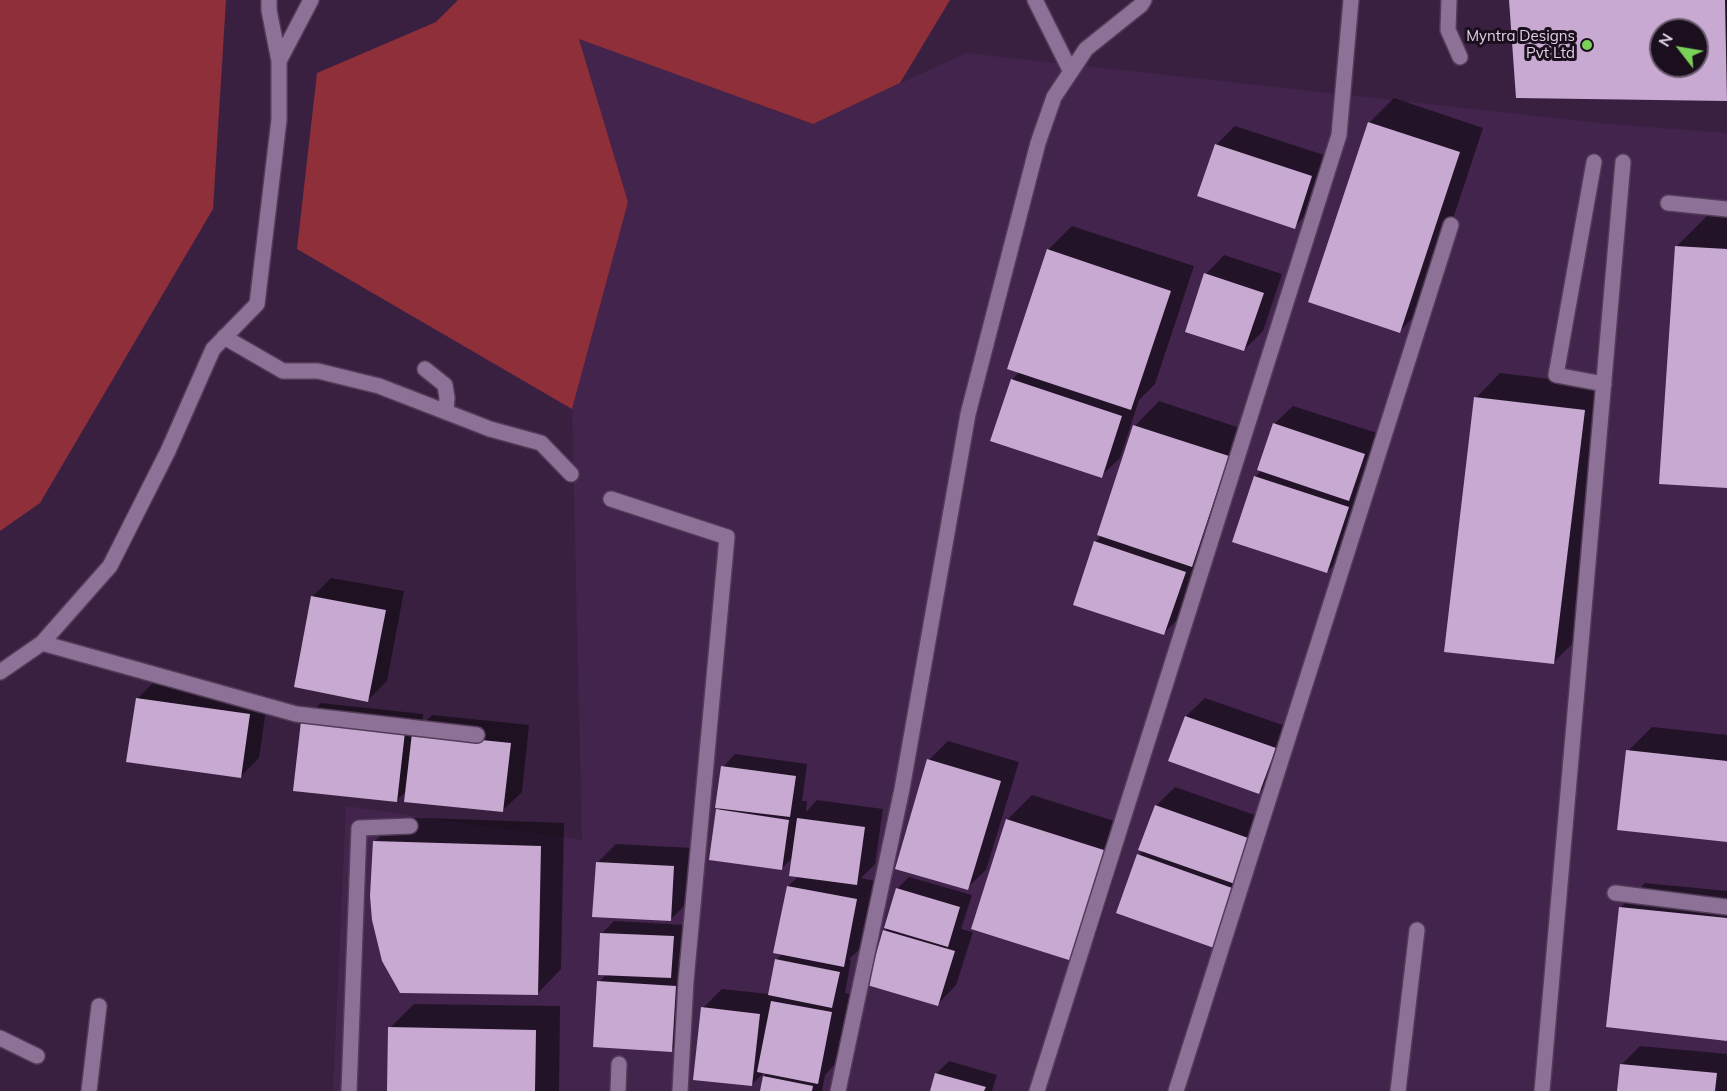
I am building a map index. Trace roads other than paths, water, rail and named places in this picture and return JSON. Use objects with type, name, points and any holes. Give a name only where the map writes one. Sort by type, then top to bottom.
[{"type":"street","points":[[0,672],[42,643],[110,566],[168,451],[213,349],[256,304],[279,120],[279,61],[269,0]]},
{"type":"street","points":[[279,61],[311,0]]},
{"type":"street","points":[[1035,0],[1071,72]]},
{"type":"street","points":[[838,1091],[902,789],[968,414],[1038,143],[1054,97],[1086,49],[1141,5],[1144,0]]},
{"type":"street","points":[[1037,1091],[1339,135],[1351,0]]},
{"type":"street","points":[[1449,0],[1448,30],[1460,57]]},
{"type":"street","points":[[1594,162],[1556,375],[1604,384]]},
{"type":"street","points":[[1542,1091],[1623,162]]},
{"type":"street","points":[[1668,203],[1727,209]]},
{"type":"street","points":[[1176,1091],[1451,225]]},
{"type":"street","points":[[224,337],[283,371],[318,371],[380,386],[490,429],[541,443],[571,474]]},
{"type":"street","points":[[425,369],[445,385],[446,412]]},
{"type":"street","points":[[611,499],[727,537],[686,981],[680,1091]]},
{"type":"street","points":[[42,643],[296,714],[477,735]]},
{"type":"street","points":[[349,1091],[359,828],[410,826]]},
{"type":"street","points":[[1615,893],[1727,907]]},
{"type":"street","points":[[1398,1091],[1417,930]]},
{"type":"street","points":[[89,1091],[99,1006]]},
{"type":"street","points":[[0,1038],[37,1056]]},
{"type":"street","points":[[618,1091],[619,1064]]},
{"type":"place","name":"Myntra Designs Pvt Ltd","points":[[1587,45]]}]
